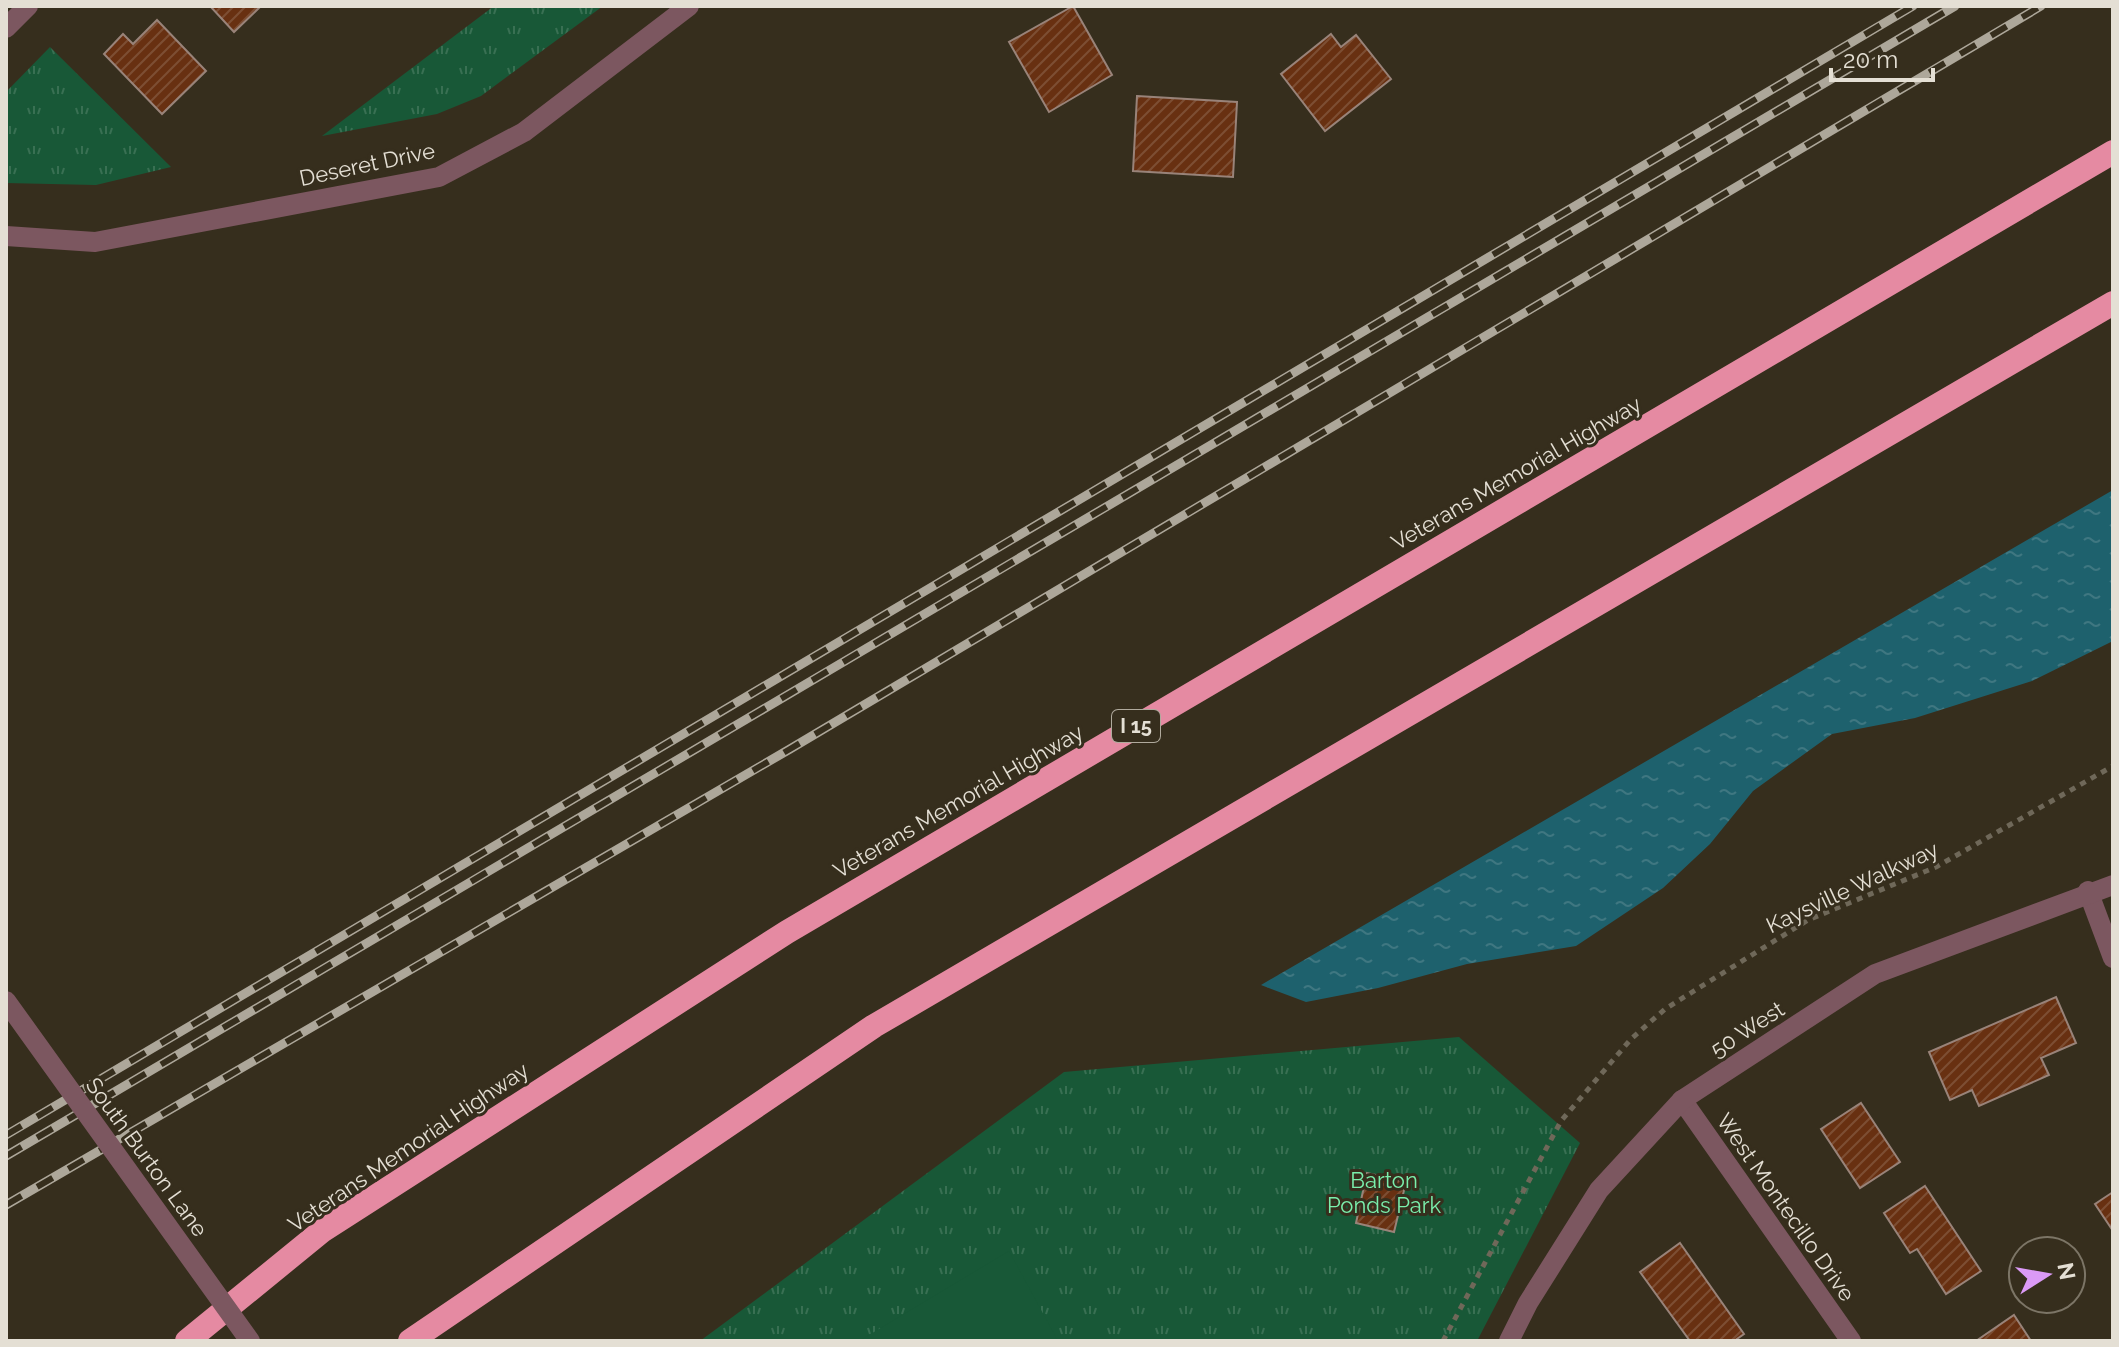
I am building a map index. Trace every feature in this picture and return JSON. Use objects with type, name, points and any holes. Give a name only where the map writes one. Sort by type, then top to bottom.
[{"type":"highway","name":"Veterans Memorial Highway","points":[[187,1341],[322,1231],[787,932],[2113,152]]},
{"type":"highway","points":[[410,1341],[874,1026],[2113,303]]},
{"type":"street","points":[[6,28],[28,6]]},
{"type":"street","name":"Deseret Drive","points":[[6,236],[95,242],[439,177],[524,132],[689,6]]},
{"type":"street","name":"50 West","points":[[1509,1341],[1528,1303],[1599,1190],[1682,1100],[1875,974],[2088,891],[2113,885]]},
{"type":"street","points":[[2088,891],[2113,958]]},
{"type":"street","name":"South Burton Lane","points":[[6,1001],[250,1341]]},
{"type":"street","name":"West Montecillo Drive","points":[[1682,1100],[1851,1341]]},
{"type":"path","name":"Kaysville Walkway","points":[[1443,1341],[1561,1121],[1631,1039],[1665,1009],[1808,920],[1936,867],[2113,766]]},
{"type":"green space","points":[[494,6],[603,6],[481,96],[437,114],[322,136]]},
{"type":"green space","points":[[50,47],[171,167],[96,185],[6,183],[6,92]]},
{"type":"green space","name":"Barton Ponds Park","points":[[1459,1037],[1580,1143],[1477,1341],[700,1341],[1064,1072]]},
{"type":"green space","points":[[1009,1251],[1058,1341],[859,1341]]},
{"type":"water","points":[[2113,490],[2113,641],[2032,681],[1915,718],[1832,734],[1753,791],[1710,844],[1663,888],[1576,946],[1467,964],[1378,988],[1306,1002],[1261,985]]},
{"type":"building","points":[[210,6],[261,6],[234,32]]},
{"type":"building","points":[[1073,6],[1112,75],[1049,112],[1009,42]]},
{"type":"building","points":[[157,20],[206,71],[162,114],[104,54],[123,34],[133,44]]},
{"type":"building","points":[[1331,34],[1341,47],[1356,35],[1391,79],[1325,131],[1281,74]]},
{"type":"building","points":[[1137,96],[1237,102],[1233,177],[1133,171]]},
{"type":"building","points":[[2056,997],[2076,1043],[2041,1058],[2049,1075],[1979,1106],[1972,1090],[1950,1100],[1929,1052]]},
{"type":"building","points":[[1861,1103],[1900,1162],[1860,1188],[1821,1129]]},
{"type":"building","points":[[1367,1173],[1406,1182],[1394,1232],[1356,1223]]},
{"type":"building","points":[[1925,1186],[1981,1271],[1946,1294],[1917,1249],[1910,1253],[1884,1213]]},
{"type":"building","points":[[2113,1192],[2113,1231],[2095,1204]]},
{"type":"building","points":[[1680,1243],[1744,1334],[1734,1341],[1690,1341],[1640,1272]]},
{"type":"building","points":[[2014,1315],[2031,1341],[1976,1341]]},
{"type":"railway","points":[[6,1135],[1913,6]]},
{"type":"railway","points":[[6,1156],[1955,6]]},
{"type":"railway","points":[[6,1205],[790,749],[2041,6]]}]
